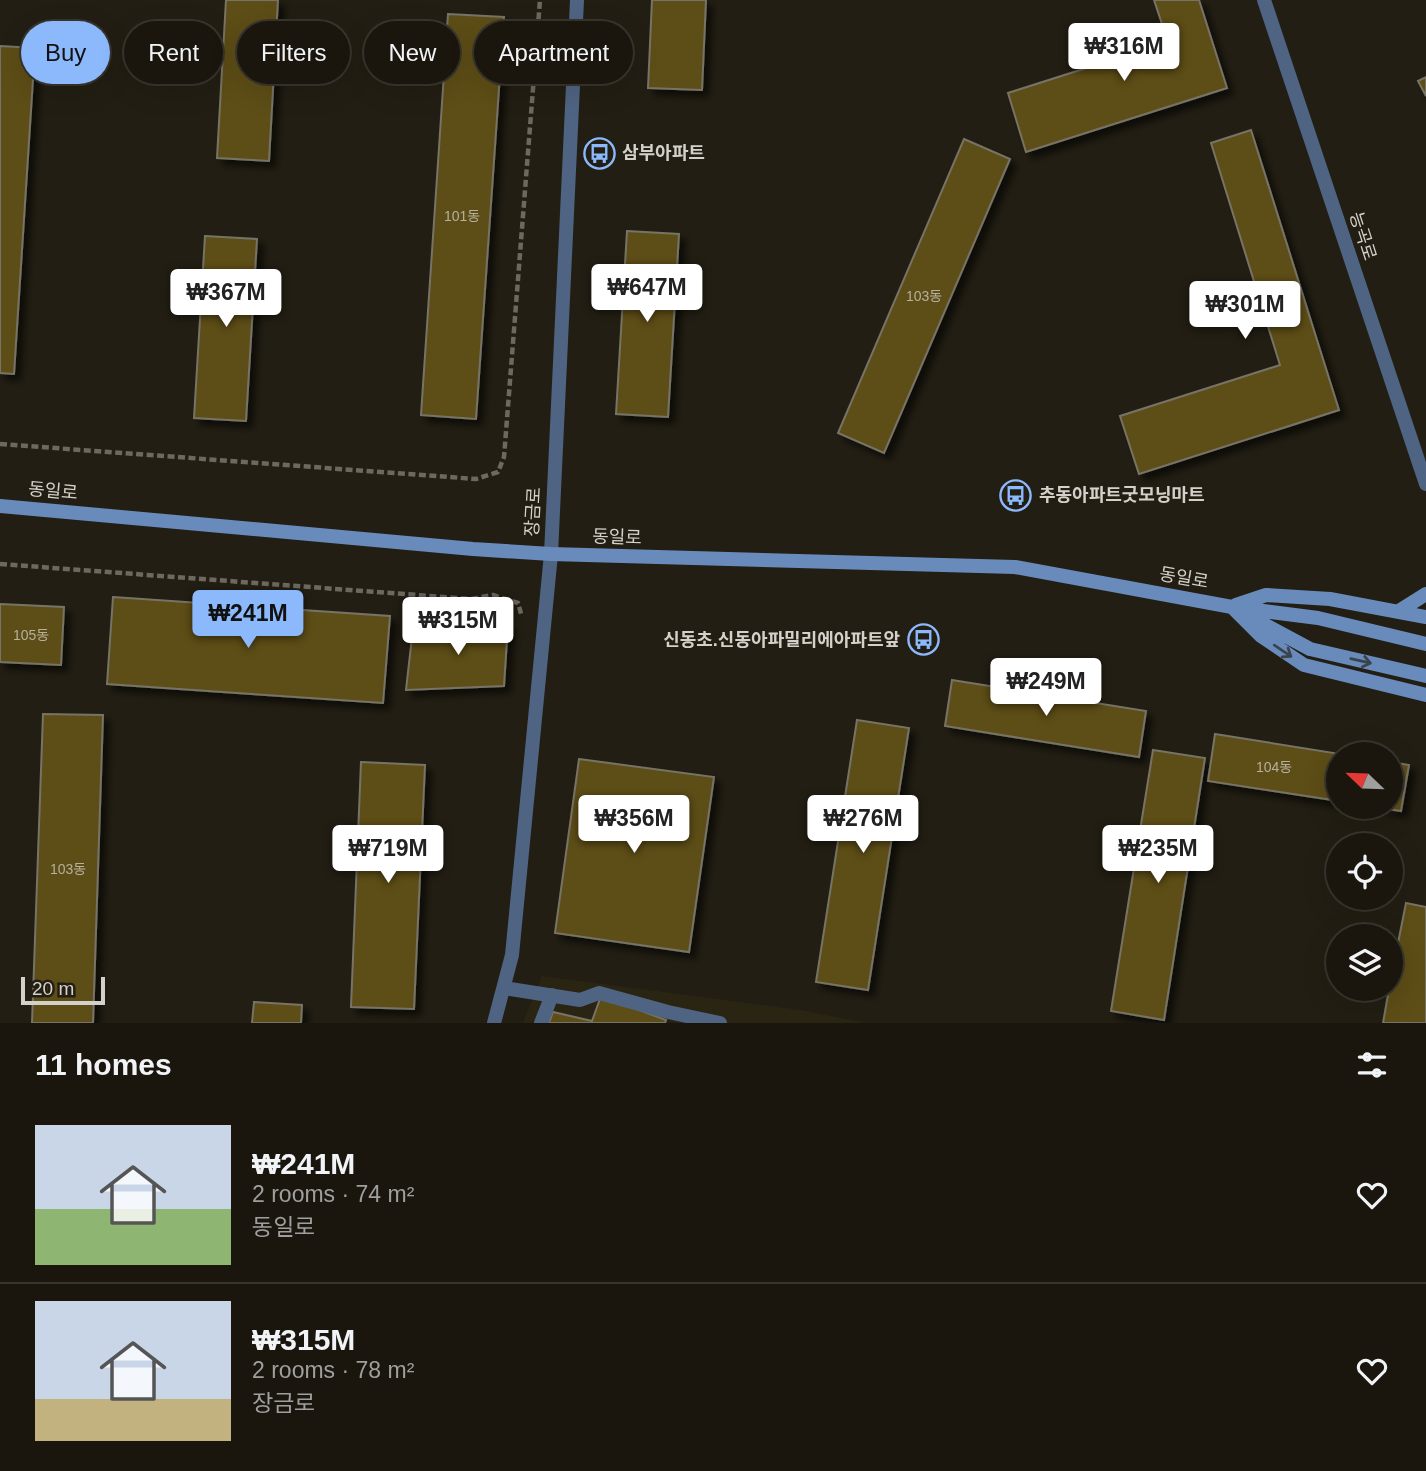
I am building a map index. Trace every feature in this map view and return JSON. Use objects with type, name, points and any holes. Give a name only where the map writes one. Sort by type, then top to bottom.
[{"type":"street","name":"장금로","points":[[494,1023],[512,955],[551,554],[577,0]]},
{"type":"street","name":"능곡로","points":[[1265,0],[1426,484]]},
{"type":"street","name":"동일로","points":[[0,506],[551,554],[1015,567],[1231,607],[1318,618],[1426,644]]},
{"type":"street","points":[[1399,611],[1426,594]]},
{"type":"street","points":[[1426,617],[1330,598],[1266,595],[1231,607],[1261,636],[1304,665],[1426,695]]},
{"type":"street","name":"동일로","points":[[1231,607],[1310,649],[1426,676]]},
{"type":"street","points":[[504,988],[580,1000],[599,993],[720,1023]]},
{"type":"street","points":[[541,1023],[552,995]]},
{"type":"path","points":[[0,444],[476,479],[498,472],[504,457],[540,0]]},
{"type":"path","points":[[0,564],[471,599],[493,595],[518,603],[524,622]]},
{"type":"shaded area","points":[[542,976],[800,1010],[866,1023],[523,1023]]},
{"type":"building","points":[[226,0],[278,0],[277,21],[237,21],[237,84],[273,84],[269,161],[217,158]]},
{"type":"building","points":[[652,0],[706,0],[702,90],[648,88]]},
{"type":"building","points":[[1154,0],[1199,0],[1227,88],[1026,152],[1008,93],[1168,42]]},
{"type":"building","points":[[448,14],[504,17],[504,21],[474,21],[474,84],[499,84],[476,419],[421,415],[443,84],[460,84],[460,21],[448,21]]},
{"type":"building","points":[[0,46],[21,47],[21,84],[33,84],[14,374],[0,373]]},
{"type":"building","points":[[1426,77],[1426,96],[1418,81]]},
{"type":"building","points":[[1251,130],[1339,410],[1139,474],[1120,416],[1280,365],[1211,143]]},
{"type":"building","points":[[964,139],[1010,159],[884,453],[838,433]]},
{"type":"building","points":[[627,231],[679,234],[668,417],[616,414]]},
{"type":"building","points":[[205,236],[257,239],[246,421],[194,418]]},
{"type":"building","points":[[113,597],[390,616],[383,703],[107,684]]},
{"type":"building","points":[[0,604],[64,607],[61,665],[0,662]]},
{"type":"building","points":[[508,624],[504,686],[406,690],[413,628]]},
{"type":"building","points":[[952,680],[1146,711],[1139,757],[945,726]]},
{"type":"building","points":[[43,714],[103,715],[93,1023],[32,1023]]},
{"type":"building","points":[[857,720],[909,728],[868,990],[816,982]]},
{"type":"building","points":[[1215,734],[1326,752],[1326,799],[1208,781]]},
{"type":"building","points":[[1153,750],[1205,758],[1164,1020],[1111,1011]]},
{"type":"building","points":[[579,759],[714,777],[689,952],[555,933]]},
{"type":"building","points":[[361,762],[425,765],[414,1009],[351,1007]]},
{"type":"building","points":[[1404,764],[1409,765],[1404,794]]},
{"type":"building","points":[[1406,903],[1426,907],[1426,1023],[1383,1023],[1387,1001],[1403,1001],[1402,924]]},
{"type":"building","points":[[601,996],[666,1020],[665,1023],[549,1023],[553,1012],[592,1021]]},
{"type":"building","points":[[254,1002],[302,1005],[301,1023],[252,1023]]},
{"type":"place","name":"삼부아파트","points":[[599,153]]},
{"type":"place","name":"추동아파트굿모닝마트","points":[[1016,495]]},
{"type":"place","name":"신동초.신동아파밀리에아파트앞","points":[[923,640]]}]
